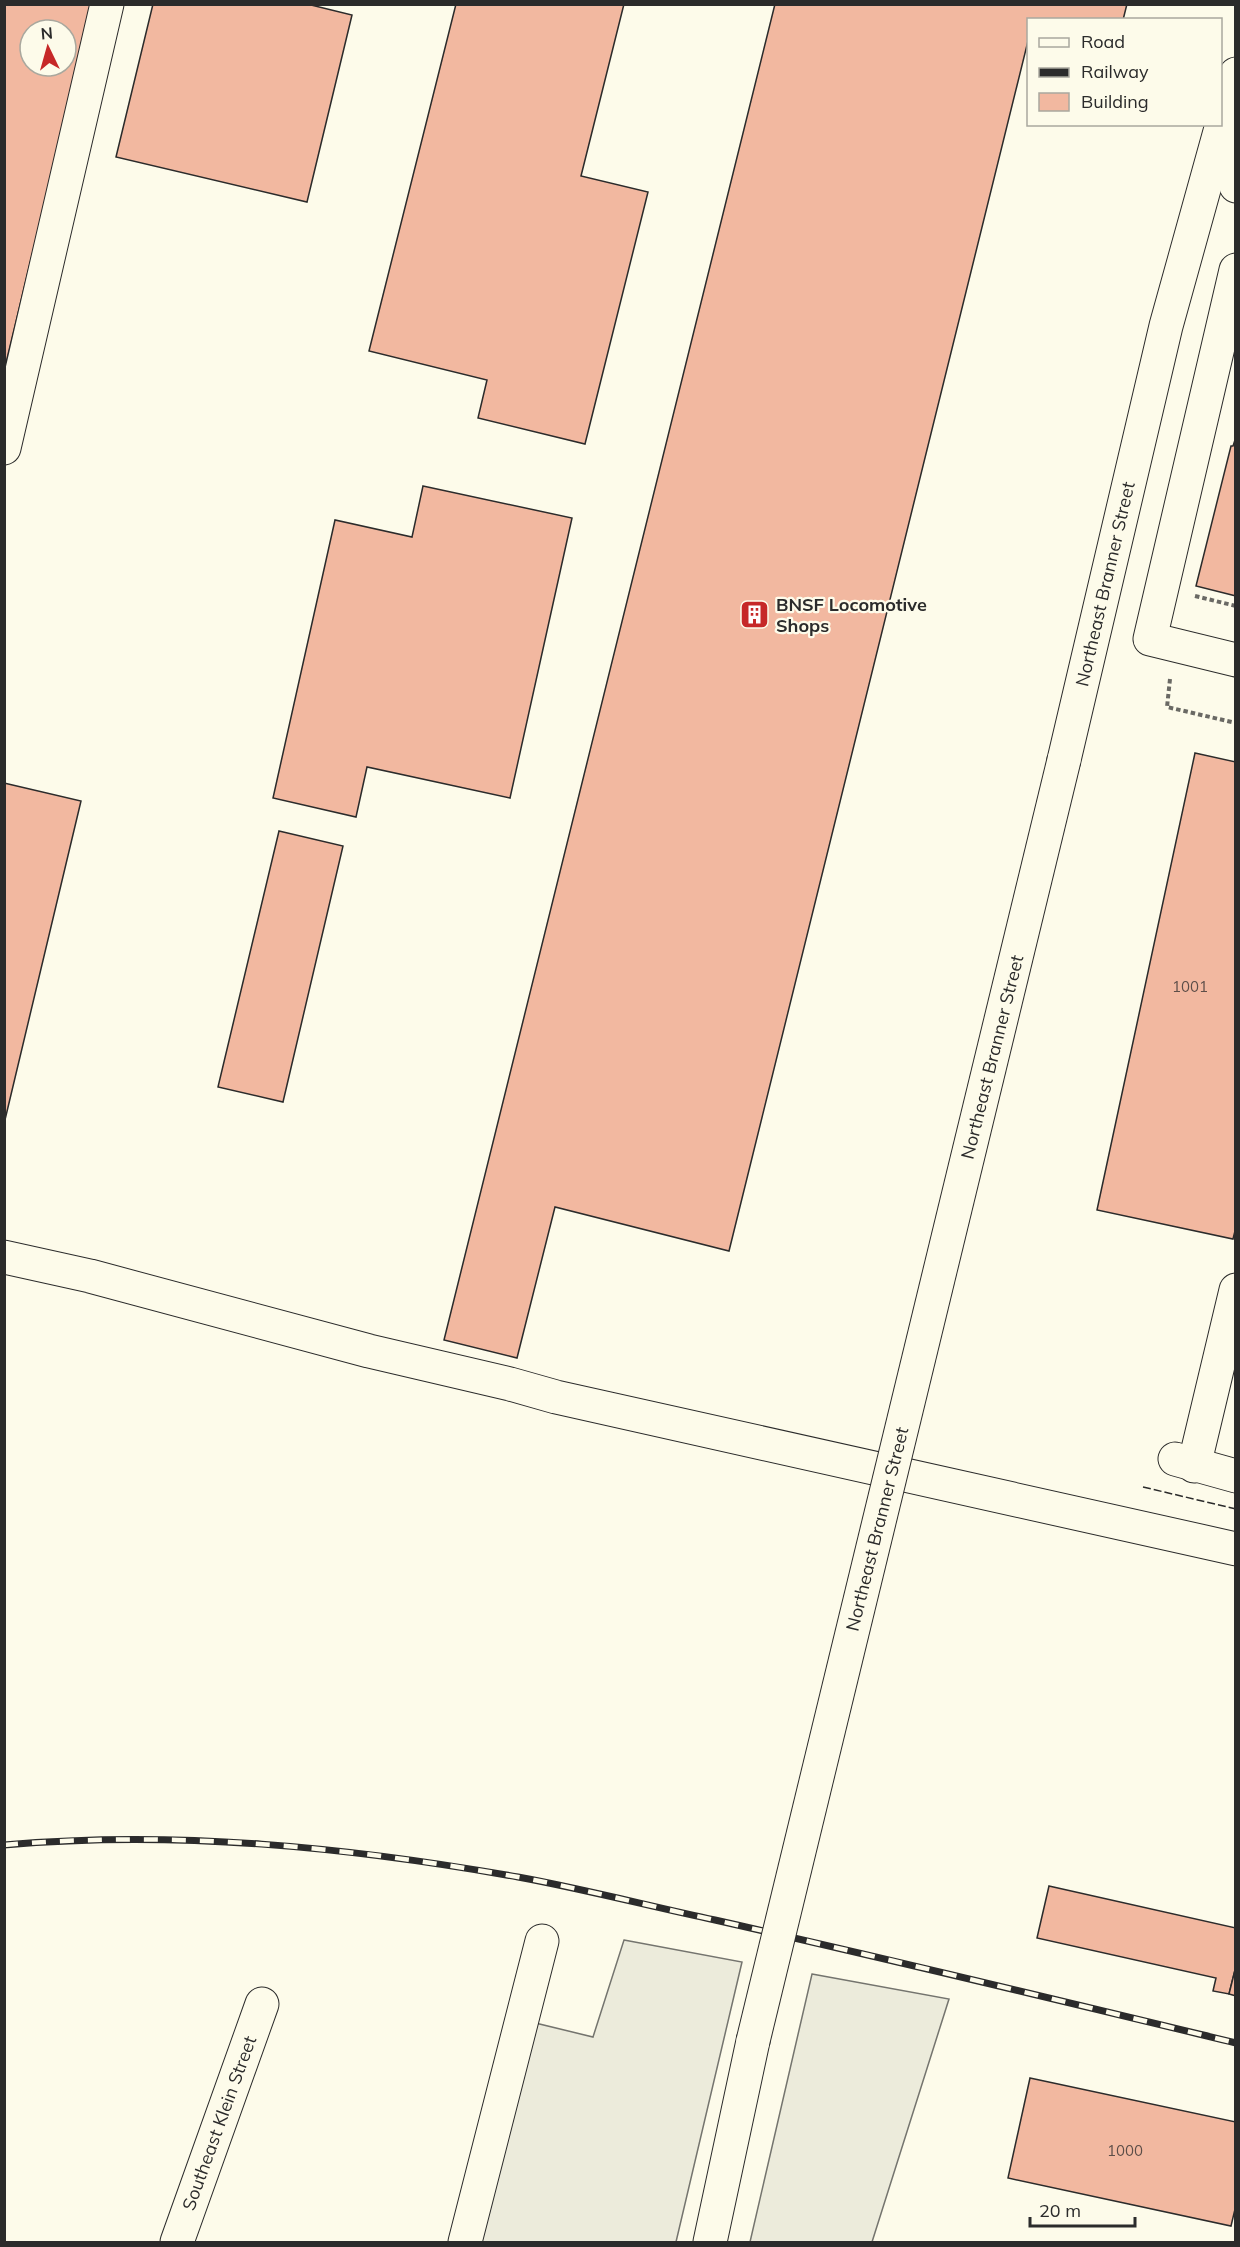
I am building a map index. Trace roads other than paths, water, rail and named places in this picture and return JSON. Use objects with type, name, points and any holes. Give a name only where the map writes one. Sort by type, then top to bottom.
[{"type":"main road","points":[[4,448],[107,4]]},
{"type":"main road","points":[[1235,76],[1236,186]]},
{"type":"main road","name":"Northeast Branner Street","points":[[1222,123],[1235,76]]},
{"type":"main road","name":"Northeast Branner Street","points":[[710,2242],[753,2041],[1064,760],[1166,326],[1221,126]]},
{"type":"main road","points":[[1236,270],[1150,639],[1236,660]]},
{"type":"main road","points":[[4,1257],[90,1276],[369,1351],[556,1396],[1236,1549]]},
{"type":"main road","points":[[1236,1290],[1184,1462],[1236,1476]]},
{"type":"main road","points":[[465,2242],[543,1941]]},
{"type":"main road","name":"Southeast Klein Street","points":[[177,2242],[262,2004]]},
{"type":"railway","points":[[4,1845],[133,1839],[262,1844],[454,1866],[592,1892],[1236,2043]]},
{"type":"place","name":"BNSF Locomotive Shops","points":[[755,614]]}]
